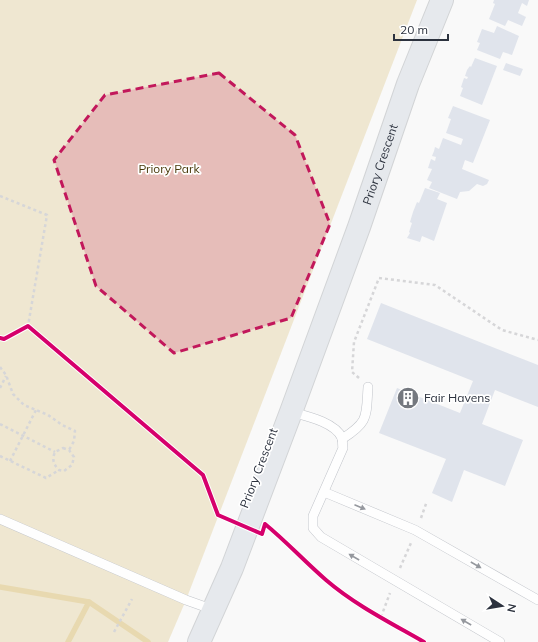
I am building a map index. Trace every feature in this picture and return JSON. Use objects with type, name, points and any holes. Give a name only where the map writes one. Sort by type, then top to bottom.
[{"type":"main road","name":"Priory Crescent","points":[[200,642],[232,568],[292,412],[360,227],[408,84],[442,0]]},
{"type":"lane","points":[[342,439],[355,431],[363,423],[367,411],[368,387]]},
{"type":"lane","points":[[292,412],[322,421],[337,431],[342,439],[343,448],[313,516],[313,528],[321,537],[500,642]]},
{"type":"lane","points":[[324,492],[415,530],[538,600]]},
{"type":"lane","points":[[0,519],[186,600],[214,610]]},
{"type":"path","points":[[0,196],[47,215],[28,326]]},
{"type":"path","points":[[368,387],[352,372],[354,342],[379,278],[435,285],[502,330],[538,340]]},
{"type":"path","points":[[22,329],[28,326]]},
{"type":"path","points":[[28,326],[34,331]]},
{"type":"path","points":[[0,367],[6,375],[13,394],[24,405],[48,414],[75,432],[74,441],[69,450]]},
{"type":"path","points":[[0,388],[6,375]]},
{"type":"path","points":[[10,461],[36,410]]},
{"type":"path","points":[[0,424],[55,452]]},
{"type":"path","points":[[0,456],[46,478],[59,470],[64,471],[72,465],[74,457],[69,450],[63,448],[55,452],[53,458],[55,466],[59,470]]},
{"type":"path","points":[[381,617],[427,501]]},
{"type":"path","points":[[114,632],[132,599]]},
{"type":"path","points":[[376,613],[387,620]]},
{"type":"highlighted area","points":[[219,73],[295,135],[330,224],[291,318],[174,353],[96,286],[54,160],[105,95]]},
{"type":"green space","name":"Priory Park","points":[[0,0],[417,0],[186,600],[168,642],[0,642]]},
{"type":"building","points":[[494,0],[529,0],[527,6],[522,3],[518,13],[526,17],[522,26],[508,20],[505,26],[489,19],[495,4],[493,3]]},
{"type":"building","points":[[497,26],[519,36],[512,55],[503,52],[500,59],[477,50],[480,43],[477,42],[482,29],[494,33]]},
{"type":"building","points":[[475,58],[497,66],[482,105],[460,96],[464,78],[467,79],[468,77],[465,76],[467,70],[470,66],[471,67]]},
{"type":"building","points":[[506,63],[523,69],[520,76],[503,70]]},
{"type":"building","points":[[453,106],[490,120],[473,163],[465,160],[462,169],[489,180],[487,184],[483,186],[477,184],[469,191],[460,192],[457,199],[429,188],[432,182],[427,180],[432,169],[428,168],[431,159],[435,161],[436,157],[432,156],[435,147],[439,149],[443,138],[461,145],[463,139],[446,133],[451,119],[448,118]]},
{"type":"building","points":[[425,188],[440,193],[437,199],[447,203],[434,241],[422,236],[420,242],[407,238],[410,233],[412,223],[410,222],[413,212],[417,202],[419,203]]},
{"type":"building","name":"Fair Havens","points":[[381,303],[538,365],[538,407],[495,390],[482,424],[523,440],[505,486],[464,470],[452,502],[432,493],[446,459],[379,433],[397,388],[460,413],[473,381],[367,339]]},
{"type":"waterway","points":[[0,587],[89,602],[148,642]]},
{"type":"waterway","points":[[68,642],[89,602]]},
{"type":"cycle path","points":[[0,338],[4,339],[28,326],[203,475],[218,515],[262,534],[265,524],[318,573],[349,598],[424,642]]},
{"type":"place","name":"Fair Havens","points":[[408,398]]}]
